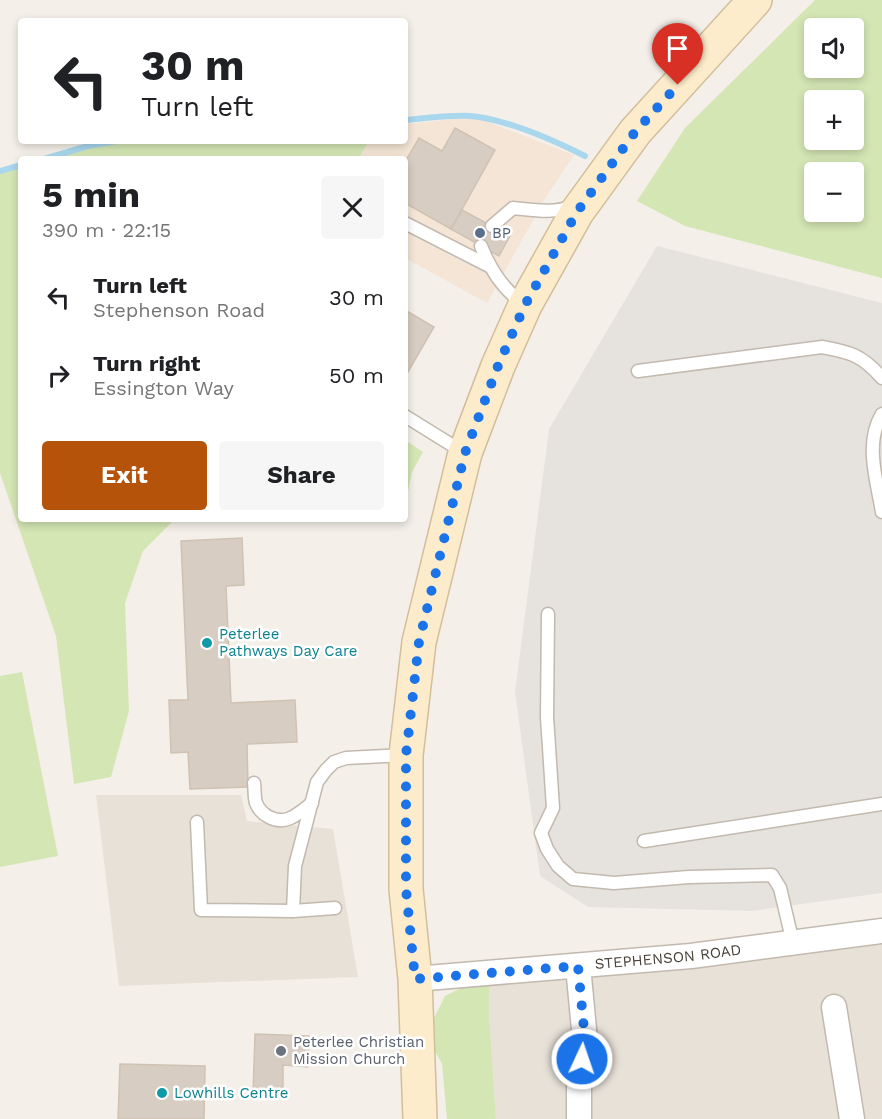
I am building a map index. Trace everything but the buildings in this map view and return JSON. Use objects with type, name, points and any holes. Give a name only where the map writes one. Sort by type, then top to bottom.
[{"type":"street","points":[[420,1119],[415,979],[406,889],[406,755],[419,642],[465,453],[498,366],[525,305],[577,212],[635,132],[755,0]]},
{"type":"street","name":"STEPHENSON ROAD","points":[[415,979],[691,956],[882,931]]},
{"type":"street","points":[[578,966],[585,1040],[579,1088],[579,1119]]},
{"type":"street","points":[[834,1007],[852,1119]]},
{"type":"lane","points":[[492,226],[513,208],[561,211],[585,200]]},
{"type":"lane","points":[[408,225],[489,266]]},
{"type":"lane","points":[[481,246],[489,266],[514,297],[525,305]]},
{"type":"lane","points":[[638,371],[822,347],[847,352],[869,363],[882,378]]},
{"type":"lane","points":[[882,414],[878,420],[872,447],[882,512]]},
{"type":"lane","points":[[408,419],[465,453]]},
{"type":"lane","points":[[548,614],[547,717],[553,808],[541,833],[547,849],[558,866],[573,879],[614,883],[772,875],[780,888],[793,943]]},
{"type":"lane","points":[[293,911],[296,866],[317,782],[334,762],[346,758],[406,755]]},
{"type":"lane","points":[[254,783],[256,804],[264,814],[276,820],[286,820],[297,815],[312,803]]},
{"type":"lane","points":[[644,841],[882,804]]},
{"type":"lane","points":[[197,822],[201,910],[293,911],[335,908]]},
{"type":"shaded area","points":[[475,117],[574,155],[546,197],[487,303],[408,260],[408,156],[360,156],[367,144],[408,144],[408,124]]},
{"type":"shaded area","points":[[657,246],[882,303],[882,893],[752,911],[588,907],[540,876],[515,692],[549,429]]},
{"type":"shaded area","points":[[96,795],[241,795],[247,821],[333,829],[358,977],[119,986]]},
{"type":"shaded area","points":[[882,943],[882,1119],[496,1119],[489,984]]},
{"type":"green space","points":[[815,0],[882,0],[882,278],[685,226],[637,201],[685,128]]},
{"type":"green space","points":[[99,144],[367,144],[360,156],[54,156]]},
{"type":"green space","points":[[18,166],[18,522],[172,522],[143,551],[125,603],[129,711],[111,777],[74,784],[56,636],[0,473],[0,171]]},
{"type":"green space","points":[[408,442],[423,452],[412,472],[408,491]]},
{"type":"green space","points":[[22,672],[58,856],[0,867],[0,676]]},
{"type":"green space","points":[[489,984],[496,1119],[447,1119],[442,1064],[429,1040],[433,1020],[445,996],[461,988]]},
{"type":"waterway","points":[[408,120],[470,116],[499,121],[559,143],[585,156]]},
{"type":"waterway","points":[[54,156],[99,144]]},
{"type":"waterway","points":[[0,171],[18,166]]},
{"type":"place","name":"BP","points":[[480,233]]},
{"type":"place","name":"Peterlee Pathways Day Care","points":[[207,643]]},
{"type":"place","name":"Peterlee Christian Mission Church","points":[[281,1051]]},
{"type":"place","name":"Lowhills Centre","points":[[162,1093]]},
{"type":"route","points":[[582,1059],[585,1040],[578,966],[415,979],[406,889],[406,755],[419,642],[465,453],[498,366],[525,305],[577,212],[635,132],[678,85]]}]
